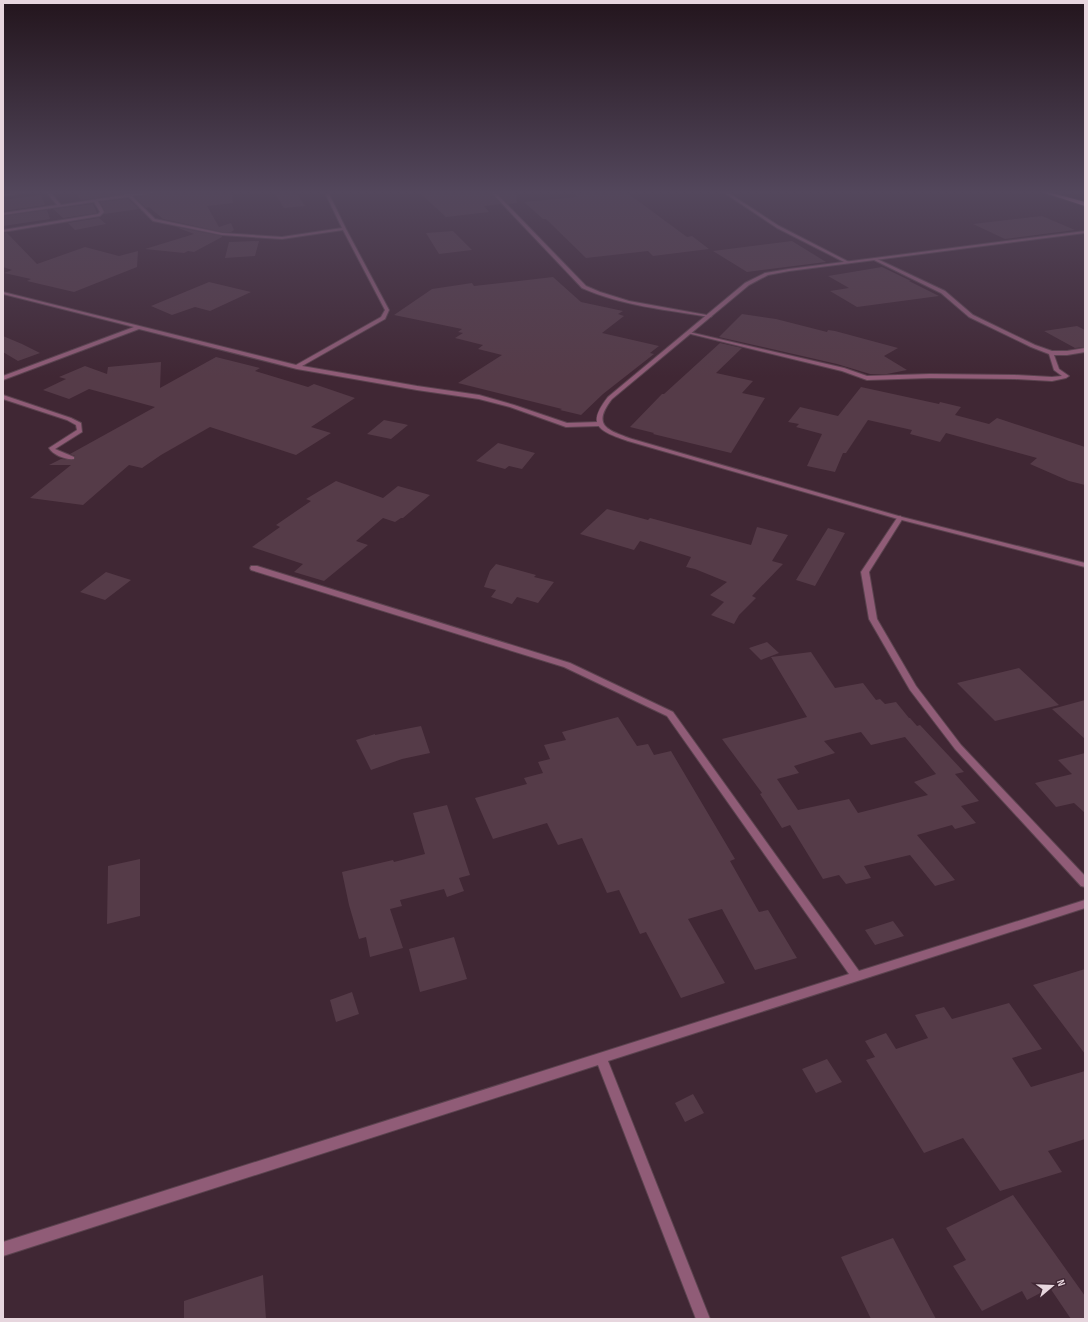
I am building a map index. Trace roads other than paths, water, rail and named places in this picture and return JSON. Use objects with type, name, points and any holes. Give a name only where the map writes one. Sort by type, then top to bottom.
[{"type":"street","points":[[298,367],[383,318],[387,310],[357,254]]},
{"type":"street","points":[[552,254],[584,287],[597,293],[619,300],[710,316]]},
{"type":"street","points":[[831,254],[847,262]]},
{"type":"street","points":[[599,424],[598,416],[602,407],[610,398],[748,284],[767,274],[789,270],[916,254]]},
{"type":"street","points":[[875,259],[942,292],[971,316],[1033,346],[1051,352],[1067,353],[1085,350]]},
{"type":"street","points":[[3,293],[298,367],[417,388],[479,397],[512,406],[566,425],[599,424],[611,433],[630,440],[900,518],[1085,565]]},
{"type":"street","points":[[3,378],[139,327]]},
{"type":"street","points":[[689,333],[844,370],[867,378],[930,376],[1052,379],[1066,376],[1056,368],[1051,352]]},
{"type":"street","points":[[3,397],[70,419],[79,424],[80,431],[52,448],[54,451],[72,458]]},
{"type":"street","points":[[900,518],[865,572],[873,619],[913,688],[958,747],[1085,883]]},
{"type":"street","points":[[254,568],[567,665],[670,714],[857,977]]},
{"type":"street","points":[[3,1249],[1085,904]]},
{"type":"street","points":[[601,1058],[704,1319]]}]
